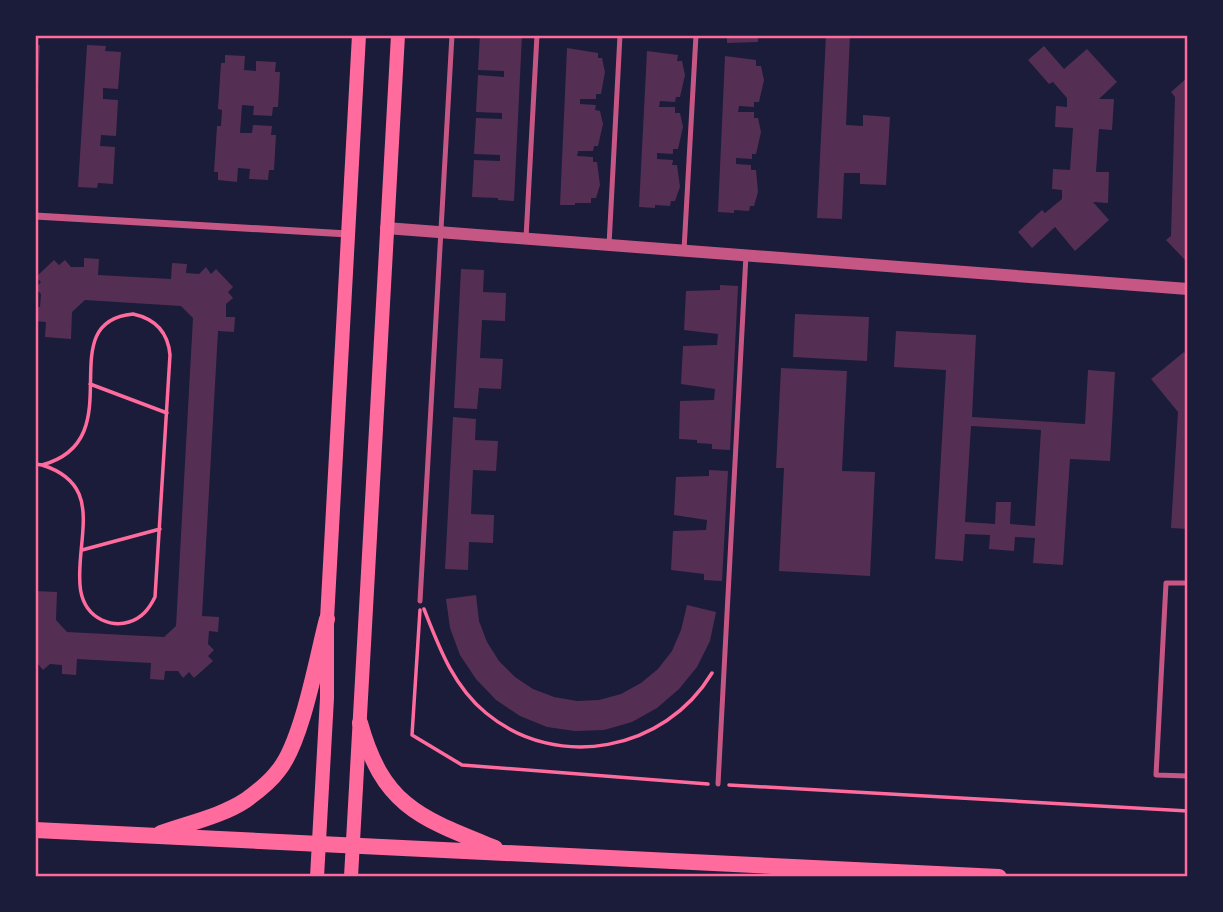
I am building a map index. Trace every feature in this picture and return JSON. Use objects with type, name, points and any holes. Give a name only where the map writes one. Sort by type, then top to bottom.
[{"type":"main road","points":[[317,877],[327,698],[327,619],[359,35]]},
{"type":"main road","points":[[351,877],[398,35]]},
{"type":"main road","points":[[153,836],[219,813],[244,801],[279,771],[290,753],[299,726],[327,619]]},
{"type":"main road","points":[[360,723],[375,765],[405,805],[435,824],[506,853]]},
{"type":"main road","points":[[35,830],[999,877]]},
{"type":"street","points":[[35,216],[348,234]]},
{"type":"street","points":[[386,228],[1188,289]]},
{"type":"lane","points":[[420,601],[452,35]]},
{"type":"lane","points":[[526,238],[537,35]]},
{"type":"lane","points":[[609,245],[620,35]]},
{"type":"lane","points":[[684,250],[696,35]]},
{"type":"lane","points":[[718,784],[746,255]]},
{"type":"lane","points":[[1188,583],[1166,583],[1156,775],[1188,776]]},
{"type":"path","points":[[35,464],[64,475],[79,493],[83,517],[80,583],[84,603],[89,611],[106,622],[127,623],[144,614],[155,597],[167,413],[169,345],[160,327],[143,316],[123,315],[105,324],[92,351],[89,417],[82,440],[65,457],[42,465]]},
{"type":"path","points":[[90,384],[167,413]]},
{"type":"path","points":[[82,550],[160,529]]},
{"type":"path","points":[[420,601],[445,662],[463,690],[485,713],[522,735],[542,743],[574,748],[607,746],[638,737],[666,722],[691,701],[711,675],[726,643]]},
{"type":"path","points":[[420,601],[412,735],[462,765],[718,784],[1188,811]]},
{"type":"building","points":[[480,35],[522,35],[514,201],[472,197],[474,160],[500,161],[500,155],[474,154],[476,118],[502,119],[502,113],[476,112],[478,75],[504,77],[504,71],[478,70]]},
{"type":"building","points":[[727,35],[758,35],[758,42],[727,43]]},
{"type":"building","points":[[826,35],[850,35],[846,125],[863,126],[863,115],[890,117],[886,185],[860,184],[860,173],[844,173],[842,219],[817,218]]},
{"type":"building","points":[[35,45],[40,45],[38,86],[35,86]]},
{"type":"building","points":[[87,45],[106,46],[105,51],[121,52],[118,89],[103,88],[103,99],[118,100],[116,136],[101,135],[100,146],[115,147],[113,184],[98,183],[97,188],[78,187]]},
{"type":"building","points":[[1044,46],[1064,69],[1087,49],[1117,82],[1099,99],[1114,99],[1112,130],[1099,129],[1096,172],[1109,172],[1108,203],[1093,202],[1109,220],[1075,251],[1055,227],[1032,248],[1018,232],[1042,210],[1045,213],[1062,199],[1062,190],[1052,189],[1053,169],[1070,170],[1073,128],[1055,127],[1056,106],[1067,107],[1067,98],[1053,82],[1049,84],[1028,60]]},
{"type":"building","points":[[567,48],[598,53],[605,72],[601,94],[596,94],[596,99],[580,99],[580,104],[596,105],[595,110],[600,111],[603,124],[598,146],[594,146],[593,151],[578,151],[577,156],[593,157],[593,162],[597,162],[600,185],[596,198],[591,198],[591,203],[575,205],[560,205]]},
{"type":"building","points":[[647,51],[678,55],[677,61],[682,61],[685,75],[680,97],[676,97],[675,102],[660,101],[659,107],[675,107],[675,113],[680,113],[683,127],[678,149],[673,149],[673,154],[657,153],[657,159],[673,160],[672,165],[677,165],[680,187],[670,206],[655,205],[655,208],[639,207]]},
{"type":"building","points":[[225,55],[245,56],[244,70],[256,71],[256,61],[276,62],[275,72],[280,72],[278,107],[273,107],[272,116],[253,115],[254,106],[242,105],[240,133],[252,133],[253,125],[272,126],[271,135],[276,135],[274,170],[269,170],[268,180],[249,179],[250,169],[238,168],[237,182],[218,180],[218,172],[214,172],[217,126],[221,126],[222,110],[218,109],[221,63],[225,63]]},
{"type":"building","points":[[725,56],[756,60],[756,66],[761,66],[764,80],[759,102],[754,102],[754,107],[739,106],[738,112],[754,112],[754,118],[758,118],[761,132],[756,154],[752,154],[752,159],[736,158],[736,164],[751,165],[751,170],[756,170],[758,192],[754,206],[750,206],[749,211],[734,210],[734,213],[718,212]]},
{"type":"building","points":[[1188,77],[1186,261],[1166,240],[1171,236],[1175,97],[1171,92]]},
{"type":"building","points":[[84,258],[99,259],[98,275],[171,279],[172,263],[187,264],[186,273],[199,274],[206,267],[211,274],[216,269],[233,287],[228,292],[233,298],[226,304],[226,317],[235,317],[234,332],[218,331],[202,616],[219,617],[218,632],[209,631],[208,644],[214,650],[208,656],[213,661],[194,678],[189,672],[183,678],[178,671],[165,671],[164,680],[150,679],[151,663],[77,659],[76,675],[62,674],[62,665],[50,664],[43,670],[38,664],[35,667],[35,591],[57,592],[56,620],[67,632],[164,637],[176,626],[193,318],[181,306],[85,300],[72,312],[71,339],[45,337],[46,322],[35,321],[35,307],[40,307],[41,294],[35,288],[41,282],[36,277],[54,260],[59,265],[65,260],[71,267],[84,267]]},
{"type":"building","points":[[461,269],[484,270],[483,292],[506,293],[505,321],[482,320],[480,358],[503,359],[501,389],[479,388],[477,409],[454,408]]},
{"type":"building","points":[[720,285],[738,286],[730,450],[712,449],[712,444],[697,443],[697,440],[679,439],[680,401],[714,400],[715,389],[681,384],[683,346],[717,345],[718,334],[684,330],[686,291],[720,290]]},
{"type":"building","points":[[795,314],[869,317],[867,361],[793,357]]},
{"type":"building","points":[[896,331],[976,335],[972,417],[1085,424],[1088,370],[1115,372],[1110,461],[1070,459],[1063,565],[1033,563],[1035,538],[1015,537],[1014,551],[989,549],[990,535],[965,534],[963,561],[935,559],[946,370],[894,367]],"holes":[[[971,426],[1041,430],[1035,526],[1010,524],[1011,502],[996,502],[995,524],[965,522]]]},
{"type":"building","points":[[1184,352],[1188,357],[1188,529],[1171,528],[1178,412],[1151,379]]},
{"type":"building","points":[[781,368],[847,371],[842,471],[875,472],[870,576],[779,571],[784,468],[776,468]]},
{"type":"building","points":[[453,417],[476,419],[475,440],[498,441],[496,471],[473,470],[471,514],[494,515],[493,543],[469,542],[468,570],[445,569]]},
{"type":"building","points":[[709,470],[728,471],[722,581],[704,580],[704,574],[671,570],[673,531],[706,530],[707,520],[674,515],[676,477],[709,476]]},
{"type":"building","points":[[476,595],[479,621],[487,642],[499,661],[515,677],[533,689],[554,697],[577,701],[599,700],[621,694],[658,669],[672,651],[687,605],[716,612],[710,641],[697,667],[679,689],[657,708],[632,722],[604,730],[575,731],[547,727],[520,716],[496,700],[476,679],[460,655],[450,628],[446,599]]}]
